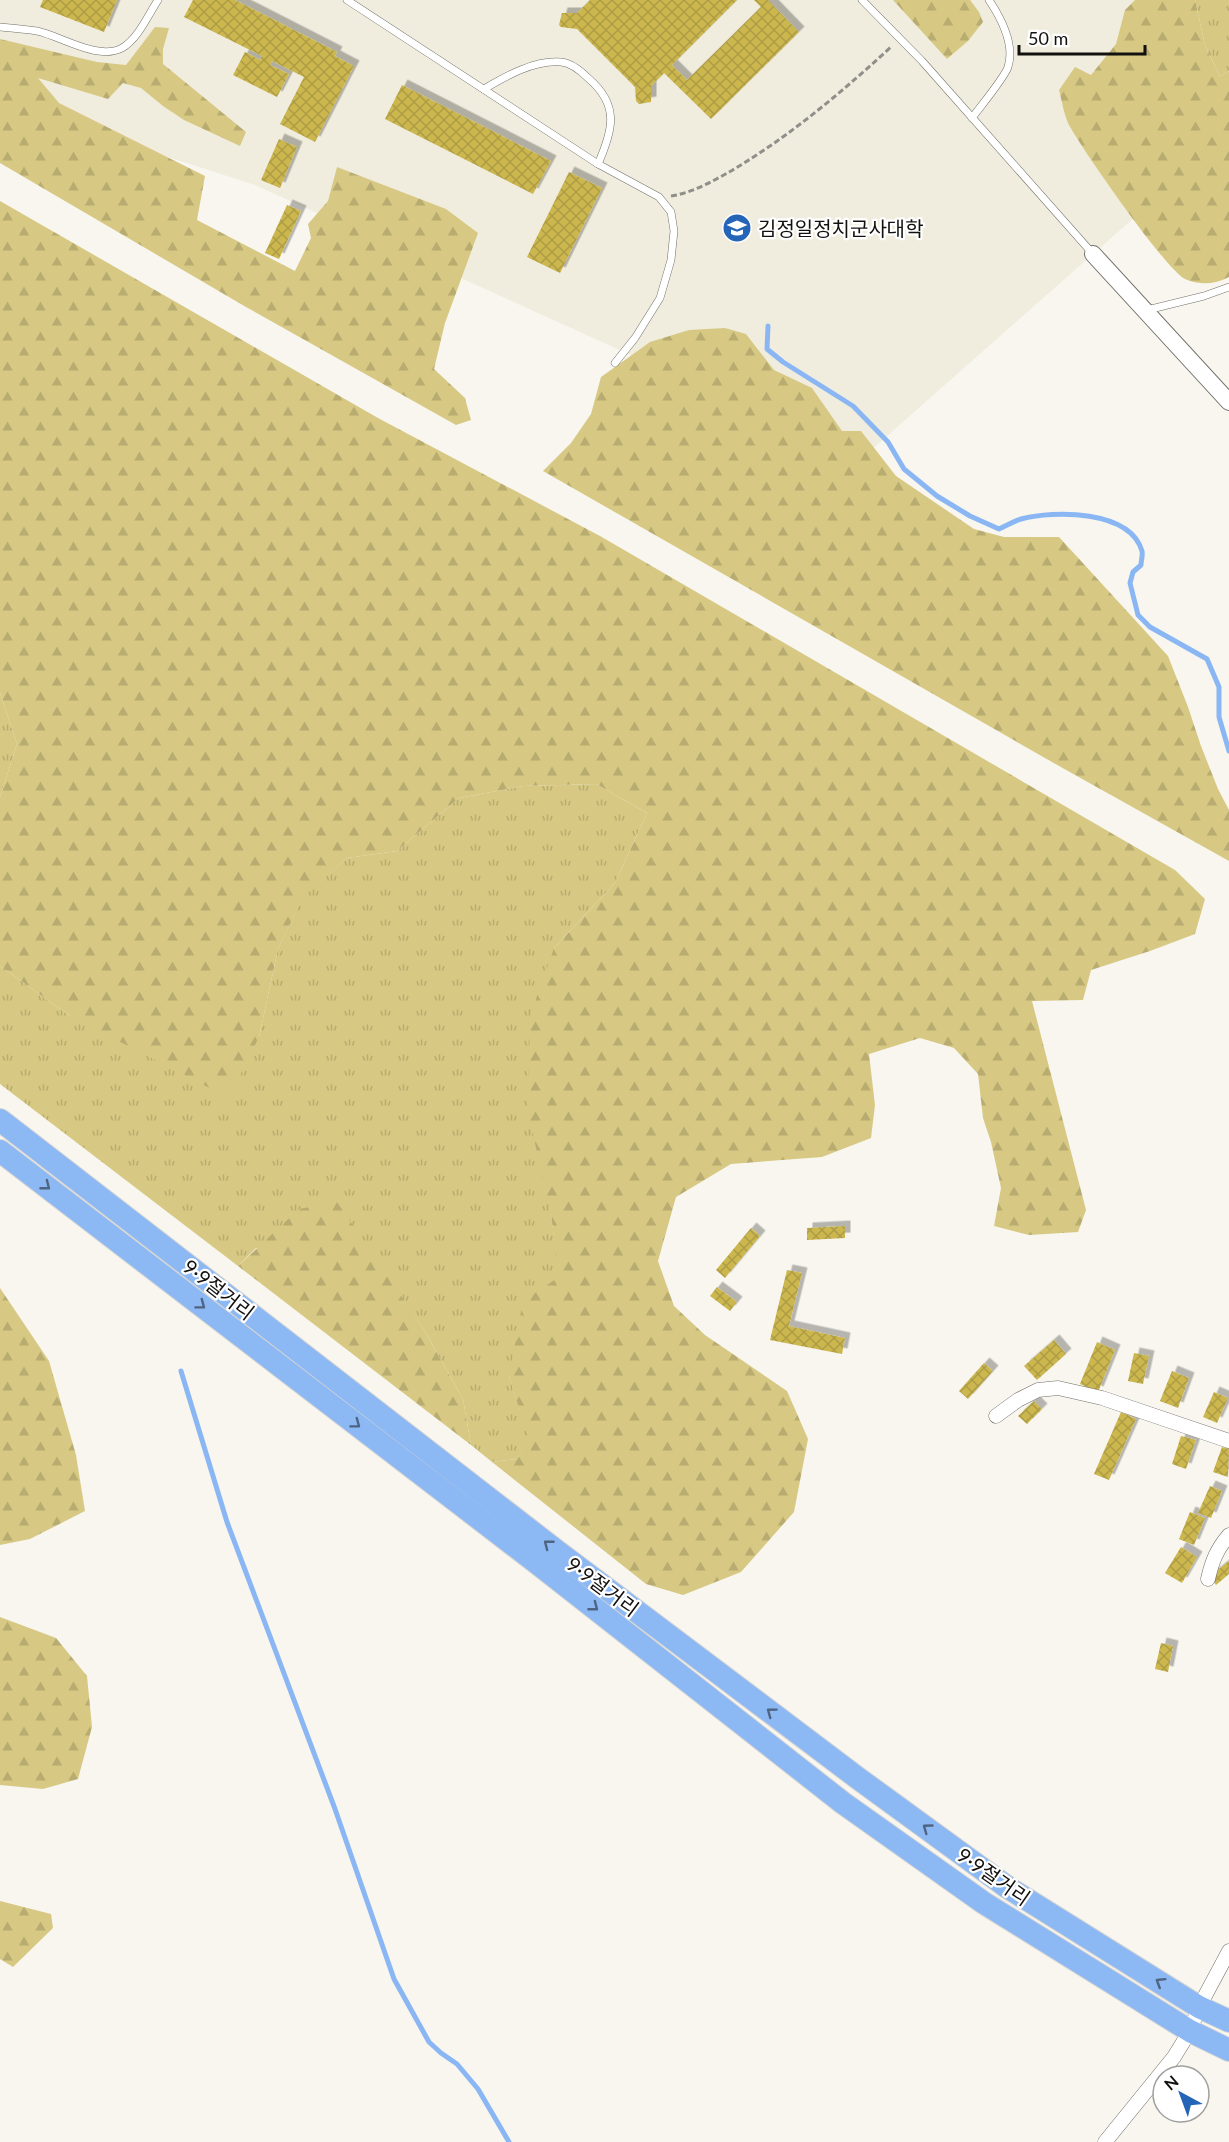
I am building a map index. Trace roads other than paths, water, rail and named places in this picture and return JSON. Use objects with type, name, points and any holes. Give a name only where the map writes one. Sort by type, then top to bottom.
[{"type":"highway","name":"9·9절거리","points":[[0,1120],[549,1545],[868,1786],[1007,1887],[1199,2007],[1229,2021]]},
{"type":"highway","name":"9·9절거리","points":[[0,1151],[537,1563],[843,1803],[984,1904],[1190,2031],[1229,2050]]},
{"type":"street","points":[[1093,254],[1229,402]]},
{"type":"street","points":[[996,1416],[1018,1400],[1038,1390],[1058,1388],[1102,1398],[1229,1441]]},
{"type":"street","points":[[1208,1579],[1213,1557],[1229,1535]]},
{"type":"street","points":[[1105,2142],[1174,2057],[1190,2031],[1199,2007],[1229,1951]]},
{"type":"lane","points":[[0,27],[38,31],[94,50],[112,52],[123,48],[137,33],[158,0]]},
{"type":"lane","points":[[347,0],[598,164],[658,196],[670,212],[674,231],[671,260],[660,298],[615,363]]},
{"type":"lane","points":[[862,0],[901,39],[1093,254]]},
{"type":"lane","points":[[972,118],[1008,68],[1009,46],[999,15],[989,0]]},
{"type":"lane","points":[[484,89],[505,76],[543,63],[569,63],[580,70],[603,92],[610,108],[609,138],[598,164]]},
{"type":"lane","points":[[1144,310],[1204,296],[1229,287]]},
{"type":"waterway","points":[[768,326],[767,349],[783,362],[853,406],[888,442],[904,469],[937,496],[970,516],[999,529],[1018,520],[1035,516],[1052,514],[1089,516],[1123,527],[1135,537],[1142,551],[1141,565],[1133,572],[1130,583],[1138,615],[1150,627],[1207,659],[1219,687],[1219,717],[1229,751]]},
{"type":"waterway","points":[[181,1371],[227,1522],[335,1809],[394,1979],[429,2042],[457,2064],[478,2089],[509,2142]]},
{"type":"place","name":"김정일정치군사대학","points":[[737,228]]}]
